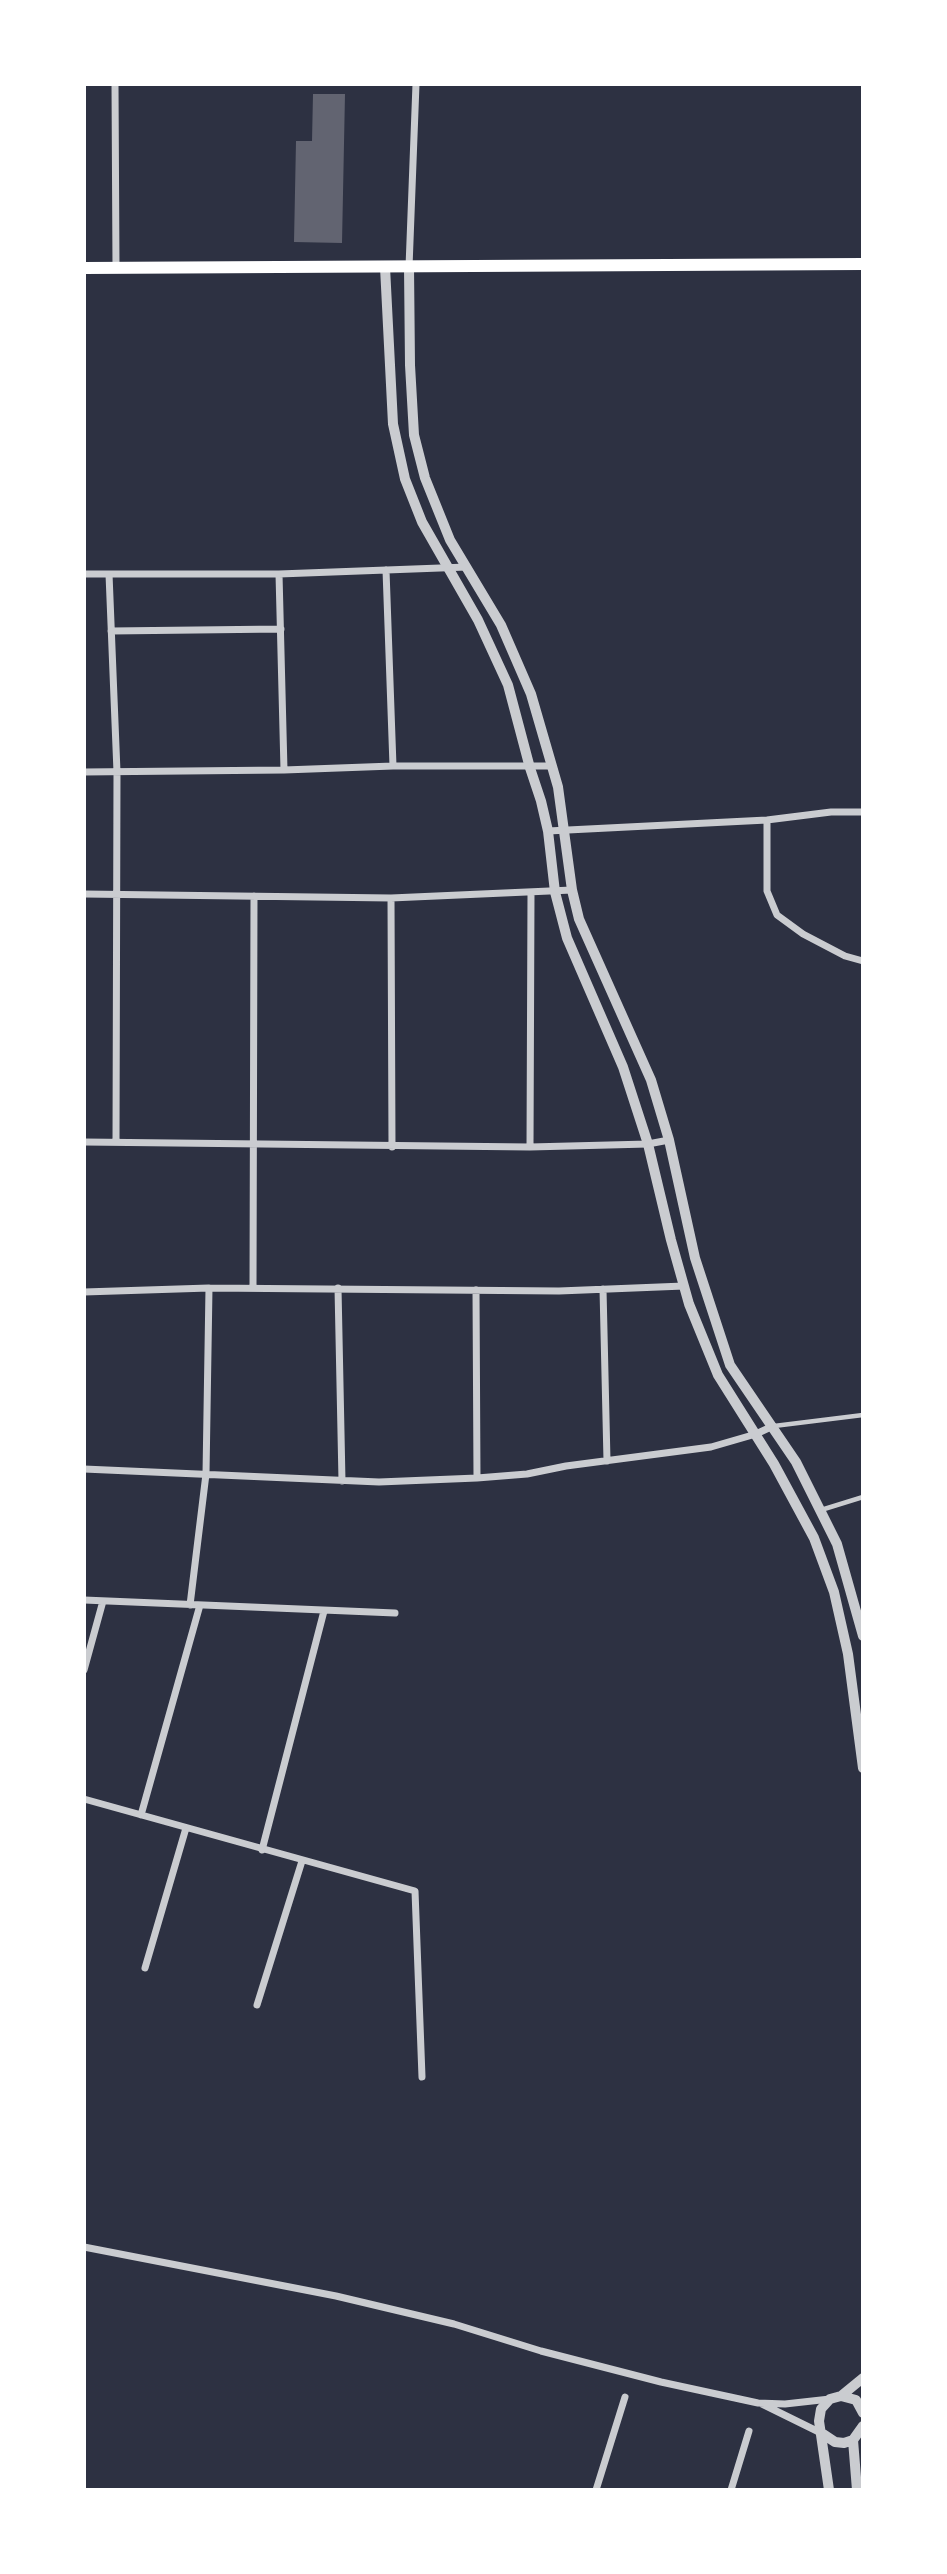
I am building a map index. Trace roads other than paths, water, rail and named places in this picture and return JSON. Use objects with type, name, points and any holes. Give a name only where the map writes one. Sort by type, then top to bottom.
[{"type":"main road","points":[[84,268],[863,264]]},
{"type":"street","points":[[115,84],[116,268]]},
{"type":"street","points":[[416,84],[409,267],[410,365],[414,435],[425,478],[450,540],[500,625],[531,694],[552,766],[579,919],[651,1080],[669,1140],[695,1258],[730,1365],[796,1462],[821,1510],[837,1544],[863,1636]]},
{"type":"street","points":[[385,267],[393,424],[405,479],[422,522],[478,620],[508,685],[548,831],[555,892],[567,938],[623,1067],[648,1144],[684,1286],[718,1375],[756,1434],[814,1538],[834,1592],[859,1698],[863,1768]]},
{"type":"street","points":[[84,574],[279,574],[467,567]]},
{"type":"street","points":[[386,570],[393,766]]},
{"type":"street","points":[[109,574],[117,772],[116,1141]]},
{"type":"street","points":[[279,574],[284,770]]},
{"type":"street","points":[[111,631],[281,629]]},
{"type":"street","points":[[84,772],[552,766]]},
{"type":"street","points":[[548,831],[767,820],[831,812],[863,812]]},
{"type":"street","points":[[767,820],[767,891],[776,915],[803,934],[845,956],[863,961]]},
{"type":"street","points":[[84,894],[391,898],[572,890]]},
{"type":"street","points":[[530,893],[530,1147]]},
{"type":"street","points":[[253,1288],[254,896]]},
{"type":"street","points":[[391,898],[392,1147]]},
{"type":"street","points":[[84,1142],[530,1147],[648,1144],[669,1140]]},
{"type":"street","points":[[84,1292],[209,1288],[475,1290],[684,1286]]},
{"type":"street","points":[[190,1605],[206,1474],[209,1288]]},
{"type":"street","points":[[338,1288],[342,1481]]},
{"type":"street","points":[[603,1289],[607,1461]]},
{"type":"street","points":[[475,1290],[477,1478]]},
{"type":"street","points":[[84,1468],[380,1482],[477,1478],[527,1474],[711,1447],[756,1434],[773,1426]]},
{"type":"street","points":[[84,1600],[395,1614]]},
{"type":"street","points":[[84,1670],[103,1601]]},
{"type":"street","points":[[141,1815],[200,1605]]},
{"type":"street","points":[[262,1850],[324,1611]]},
{"type":"street","points":[[84,1799],[415,1891],[422,2077]]},
{"type":"street","points":[[145,1968],[186,1828]]},
{"type":"street","points":[[257,2005],[302,1861]]},
{"type":"street","points":[[84,2247],[350,2299],[454,2324],[541,2351],[661,2382],[758,2403],[785,2404],[836,2397],[856,2400],[863,2413]]},
{"type":"street","points":[[829,2490],[819,2421],[821,2409],[863,2379]]},
{"type":"street","points":[[596,2490],[625,2397]]},
{"type":"street","points":[[758,2403],[835,2442],[844,2443],[860,2432]]},
{"type":"street","points":[[731,2490],[750,2431]]},
{"type":"street","points":[[857,2490],[860,2432]]},
{"type":"lane","points":[[773,1426],[863,1415]]},
{"type":"lane","points":[[821,1510],[863,1497]]}]
